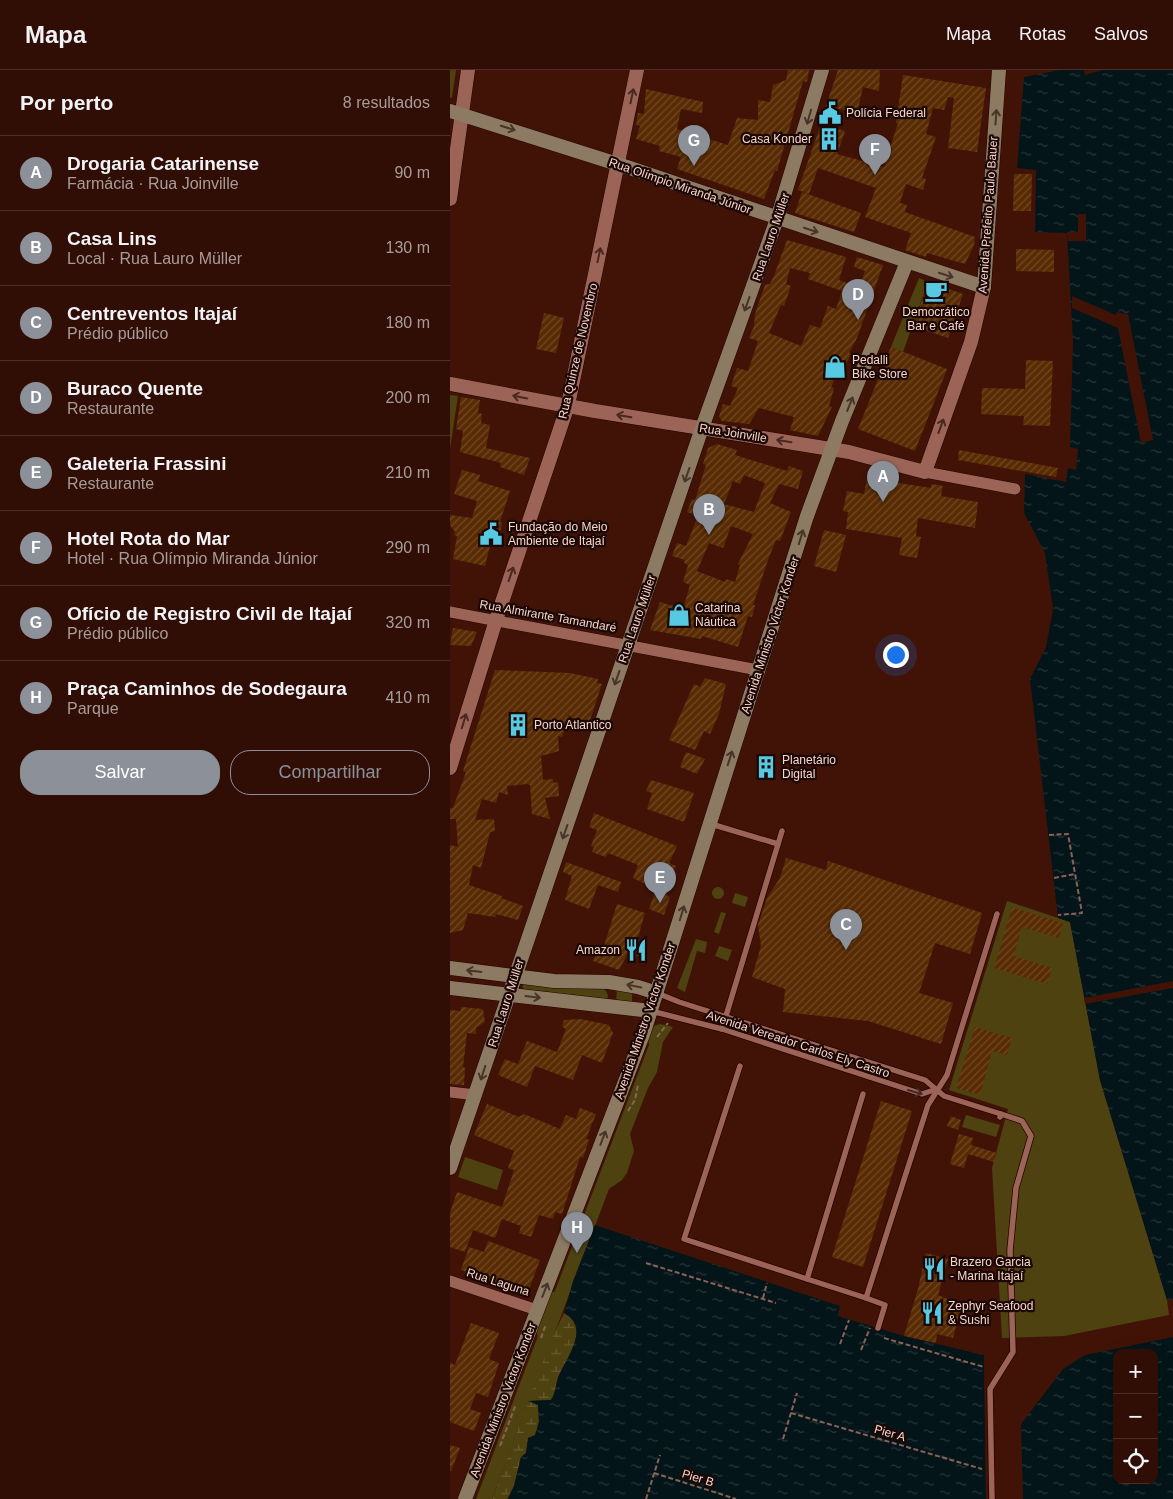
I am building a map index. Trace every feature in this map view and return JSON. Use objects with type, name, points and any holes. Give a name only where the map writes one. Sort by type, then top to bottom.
[{"type":"main road","name":"Rua Lauro Müller","points":[[450,1168],[702,428],[777,219],[822,70]]},
{"type":"main road","name":"Avenida Prefeito Paulo Bauer","points":[[984,287],[999,70]]},
{"type":"main road","name":"Rua Olímpio Miranda Júnior","points":[[456,112],[618,164],[984,287]]},
{"type":"main road","name":"Avenida Ministro Victor Konder","points":[[465,1499],[658,993],[709,823],[807,516],[907,262]]},
{"type":"main road","points":[[450,968],[554,981],[609,982],[658,993]]},
{"type":"main road","points":[[608,1006],[616,994],[614,987],[609,982]]},
{"type":"main road","points":[[450,988],[651,1011]]},
{"type":"street","points":[[450,199],[456,112],[468,70]]},
{"type":"street","name":"Rua Quinze de Novembro","points":[[450,768],[496,620],[568,405],[637,70]]},
{"type":"street","name":"Avenida Prefeito Paulo Bauer","points":[[925,472],[971,342],[984,287]]},
{"type":"street","name":"Rua Joinville","points":[[450,384],[832,449],[925,472],[1015,489]]},
{"type":"street","name":"Rua Almirante Tamandaré","points":[[450,612],[629,644],[758,670]]},
{"type":"street","points":[[450,1092],[476,1095]]},
{"type":"street","name":"Rua Laguna","points":[[450,1281],[501,1303],[537,1310]]},
{"type":"lane","points":[[709,823],[778,844]]},
{"type":"lane","points":[[722,1029],[782,831]]},
{"type":"lane","points":[[866,1298],[928,1105],[947,1075],[997,914]]},
{"type":"lane","name":"Avenida Vereador Carlos Ely Castro","points":[[658,993],[725,1017],[924,1080],[944,1096],[1022,1121],[1032,1136],[1016,1188],[1011,1242],[1013,1352],[990,1389],[992,1499]]},
{"type":"lane","name":"Avenida Vereador Carlos Ely Castro","points":[[651,1011],[722,1029],[922,1094],[937,1089]]},
{"type":"lane","points":[[740,1066],[684,1239],[885,1305],[878,1328]]},
{"type":"lane","points":[[807,1279],[863,1094]]},
{"type":"path","points":[[1049,836],[1068,834],[1082,913],[1058,915]]},
{"type":"path","points":[[1054,878],[1075,874]]},
{"type":"path","points":[[646,1263],[776,1303]]},
{"type":"path","points":[[763,1299],[767,1284]]},
{"type":"path","points":[[840,1344],[849,1320]]},
{"type":"path","points":[[861,1350],[870,1326]]},
{"type":"path","points":[[884,1338],[984,1367]]},
{"type":"path","points":[[782,1439],[797,1393]]},
{"type":"path","name":"Pier A","points":[[791,1414],[984,1470]]},
{"type":"path","points":[[646,1499],[660,1454]]},
{"type":"path","name":"Pier B","points":[[654,1474],[736,1499]]},
{"type":"green space","points":[[450,70],[456,70],[452,97],[450,98]]},
{"type":"green space","points":[[919,278],[928,282],[903,352],[891,347]]},
{"type":"green space","points":[[450,395],[458,396],[450,449]]},
{"type":"green space","points":[[716,887],[720,887],[724,893],[720,899],[716,899],[712,895],[712,891]]},
{"type":"green space","points":[[735,893],[748,897],[745,907],[732,903]]},
{"type":"green space","points":[[1007,901],[1070,922],[1100,1080],[1167,1300],[1169,1315],[1064,1336],[1002,1338],[992,1168],[1008,1109],[949,1090]]},
{"type":"green space","points":[[721,912],[726,913],[719,934],[714,932]]},
{"type":"green space","points":[[696,939],[707,942],[705,953],[697,951],[685,992],[677,988]]},
{"type":"green space","points":[[719,946],[732,950],[728,961],[715,956]]},
{"type":"green space","points":[[524,984],[604,988],[608,995],[607,1000],[599,1002],[524,989],[522,987]]},
{"type":"green space","points":[[617,989],[632,993],[632,1003],[616,1003]]},
{"type":"green space","points":[[660,1024],[673,1027],[663,1042],[657,1072],[648,1088],[630,1134],[634,1151],[627,1173],[622,1180],[609,1189],[492,1499],[476,1499],[538,1336],[536,1332],[551,1293],[555,1291],[649,1045],[648,1040],[654,1026]]},
{"type":"green space","points":[[966,1115],[1000,1125],[996,1137],[962,1127]]},
{"type":"green space","points":[[465,1157],[503,1170],[497,1190],[458,1177]]},
{"type":"green space","points":[[564,1313],[572,1319],[576,1327],[574,1344],[558,1378],[551,1400],[530,1401],[538,1405],[539,1422],[535,1435],[528,1438],[526,1453],[521,1457],[514,1486],[507,1499],[492,1499],[552,1338]]},
{"type":"water","points":[[1060,70],[1084,70],[1085,75],[1103,70],[1173,70],[1173,1299],[1167,1300],[1100,1080],[1070,922],[1058,918],[1030,679],[1046,647],[1053,609],[1045,553],[1024,513],[1025,474],[1066,482],[1068,468],[1076,470],[1078,449],[1070,447],[1073,341],[1067,233],[1035,232],[1036,170],[1017,168],[1024,77]]},
{"type":"water","points":[[595,1225],[840,1306],[838,1316],[904,1336],[984,1355],[986,1499],[508,1499],[514,1486],[521,1457],[526,1453],[528,1438],[535,1435],[539,1422],[538,1405],[528,1401],[551,1400],[558,1378],[574,1344],[576,1327],[572,1319],[564,1313],[573,1281]]},
{"type":"water","points":[[1173,1337],[1173,1499],[1023,1499],[1021,1424],[1063,1369],[1085,1355],[1113,1349],[1113,1484],[1158,1484],[1158,1349],[1114,1349]]},
{"type":"pier","points":[[1078,214],[1086,214],[1086,241],[1068,241],[1067,232],[1078,232]]},
{"type":"pier","points":[[1072,296],[1116,315],[1116,312],[1128,314],[1153,440],[1141,443],[1118,328],[1072,308]]},
{"type":"pier","points":[[1173,981],[1173,988],[1085,1004],[1084,998]]},
{"type":"pier","points":[[984,1355],[986,1355],[989,1499],[986,1499]]},
{"type":"building","points":[[788,70],[809,70],[807,82],[803,81],[777,171],[775,170],[764,199],[677,169],[681,157],[659,151],[660,146],[636,139],[640,126],[636,125],[638,113],[644,114],[646,89],[703,102],[702,113],[681,109],[677,129],[728,145],[737,118],[758,120],[758,100],[770,102],[773,85],[786,80]]},
{"type":"building","points":[[838,70],[880,70],[879,91],[863,87],[857,113],[826,106]]},
{"type":"building","points":[[903,75],[986,88],[977,152],[948,148],[954,98],[948,97],[944,110],[933,108],[926,134],[936,137],[922,178],[926,179],[923,190],[906,184],[900,203],[907,205],[905,212],[975,237],[974,245],[965,264],[927,253],[926,257],[905,250],[911,233],[865,217],[876,188],[818,168],[809,194],[798,190],[821,124],[845,131],[837,154],[884,167],[898,123],[896,123]]},
{"type":"building","points":[[1014,174],[1032,174],[1031,211],[1013,211]]},
{"type":"building","points":[[802,192],[861,213],[854,232],[795,213]]},
{"type":"building","points":[[787,240],[846,257],[839,280],[859,287],[865,271],[854,267],[857,257],[883,265],[857,338],[849,353],[851,354],[844,368],[841,366],[831,387],[834,388],[829,406],[832,407],[818,436],[790,430],[794,417],[759,408],[749,424],[722,421],[719,417],[723,404],[730,406],[738,388],[731,386],[737,368],[748,371],[758,341],[749,338],[754,326],[755,314],[765,285],[770,284]],"holes":[[[790,268],[810,273],[808,279],[842,291],[836,309],[828,306],[820,328],[810,325],[801,346],[769,333],[781,305],[784,306],[791,286],[786,284]]]},
{"type":"building","points":[[1016,249],[1054,250],[1054,272],[1016,271]]},
{"type":"building","points":[[928,282],[963,294],[948,338],[913,326]]},
{"type":"building","points":[[544,313],[564,318],[556,353],[536,349]]},
{"type":"building","points":[[891,347],[947,369],[915,451],[858,429]]},
{"type":"building","points":[[1026,360],[1053,361],[1050,426],[1023,425],[1024,416],[981,414],[982,388],[1025,389]]},
{"type":"building","points":[[461,397],[480,400],[478,413],[482,414],[481,423],[490,425],[486,448],[530,458],[524,475],[500,467],[501,463],[460,452],[463,431],[456,429]]},
{"type":"building","points":[[717,444],[737,450],[735,455],[787,471],[789,466],[803,471],[798,489],[779,484],[770,503],[791,512],[780,541],[776,540],[768,560],[753,605],[755,605],[752,617],[748,616],[738,647],[702,636],[701,639],[650,630],[660,602],[683,609],[690,585],[683,582],[688,565],[684,563],[685,560],[672,556],[677,543],[686,546],[698,516],[687,512],[692,499],[695,500],[706,465],[703,464],[708,448]],"holes":[[[744,475],[765,483],[754,512],[724,504],[733,481],[740,484]],[[731,526],[753,534],[738,564],[740,565],[735,582],[726,579],[725,582],[697,571],[709,543],[723,548]]]},
{"type":"building","points":[[959,450],[1058,468],[1056,477],[958,460]]},
{"type":"building","points":[[462,470],[480,475],[478,481],[510,491],[500,522],[502,523],[498,543],[491,542],[485,566],[453,559],[457,536],[454,535],[455,532],[450,525],[450,515],[472,518],[477,501],[454,494]]},
{"type":"building","points":[[867,478],[931,488],[931,484],[943,486],[941,496],[978,502],[975,528],[918,518],[916,536],[921,537],[917,558],[899,555],[902,538],[846,529],[848,512],[843,511],[847,491],[864,494]]},
{"type":"building","points":[[824,530],[846,535],[836,572],[814,566]]},
{"type":"building","points":[[453,628],[477,632],[471,646],[450,645]]},
{"type":"building","points":[[495,670],[570,673],[598,679],[597,683],[602,684],[588,726],[579,723],[569,715],[562,737],[558,736],[559,751],[541,756],[543,780],[553,779],[553,783],[558,782],[559,796],[545,798],[550,819],[532,814],[530,785],[527,784],[507,786],[508,795],[499,792],[496,803],[482,799],[475,820],[494,819],[495,831],[490,832],[481,868],[473,865],[469,885],[502,896],[501,898],[523,906],[518,920],[496,914],[495,917],[468,913],[463,930],[450,933],[450,845],[458,847],[456,819],[450,819],[450,808],[453,808],[466,772],[463,771]]},
{"type":"building","points":[[705,678],[726,684],[719,714],[710,734],[704,731],[695,750],[669,740],[694,684],[700,687]]},
{"type":"building","points":[[686,752],[705,759],[697,774],[680,767]]},
{"type":"building","name":"Planetário Digital","points":[[766,760],[771,762],[773,767],[771,772],[766,774],[761,772],[759,767],[761,762]]},
{"type":"building","points":[[651,780],[694,793],[684,822],[647,809],[652,793],[646,791]]},
{"type":"building","points":[[594,813],[677,846],[669,863],[676,866],[666,895],[670,897],[664,915],[649,909],[656,889],[633,878],[638,865],[608,853],[606,857],[592,852],[594,847],[591,846],[597,830],[589,827]]},
{"type":"building","points":[[786,858],[826,870],[828,861],[982,913],[970,954],[935,943],[919,993],[953,1003],[941,1044],[868,1021],[783,1012],[785,989],[752,977],[761,946],[758,925],[767,898],[780,878]]},
{"type":"building","points":[[566,862],[621,882],[618,892],[598,885],[589,909],[565,900],[572,876],[563,872]]},
{"type":"building","points":[[617,904],[645,913],[636,944],[642,946],[638,956],[628,953],[619,970],[593,961],[600,945],[604,946]]},
{"type":"building","points":[[1012,907],[1063,923],[1059,938],[1022,927],[1014,956],[1052,968],[1047,984],[994,968]]},
{"type":"building","points":[[461,1007],[483,1009],[485,1022],[476,1028],[476,1034],[467,1033],[463,1067],[465,1068],[464,1085],[450,1084],[450,1010],[461,1011]]},
{"type":"building","points":[[581,1019],[609,1025],[613,1033],[602,1063],[582,1055],[573,1080],[535,1066],[527,1087],[498,1075],[505,1059],[518,1064],[527,1041],[557,1052],[566,1029],[562,1027],[564,1020]]},
{"type":"building","points":[[975,1027],[1012,1038],[1007,1055],[992,1051],[980,1095],[956,1088]]},
{"type":"building","points":[[881,1101],[912,1111],[863,1267],[832,1257]]},
{"type":"building","points":[[487,1104],[519,1117],[524,1114],[560,1129],[566,1115],[576,1119],[580,1108],[596,1114],[586,1139],[589,1140],[583,1158],[580,1157],[562,1214],[555,1212],[553,1219],[539,1215],[531,1237],[519,1233],[521,1226],[502,1219],[495,1238],[473,1230],[465,1252],[450,1247],[450,1213],[457,1192],[502,1207],[514,1170],[508,1168],[514,1151],[474,1135]]},
{"type":"building","points":[[951,1116],[961,1120],[958,1130],[947,1126]]},
{"type":"building","points":[[959,1134],[973,1138],[971,1145],[997,1153],[994,1162],[968,1154],[964,1168],[950,1164]]},
{"type":"building","points":[[488,1241],[540,1260],[527,1295],[461,1270],[469,1247],[484,1252]]},
{"type":"building","points":[[926,1253],[948,1259],[938,1295],[962,1305],[953,1338],[937,1334],[936,1343],[904,1336]]},
{"type":"building","points":[[471,1323],[499,1333],[489,1359],[499,1363],[488,1397],[476,1393],[470,1409],[481,1413],[474,1431],[450,1422],[450,1363],[455,1365]]},
{"type":"building","points":[[450,1445],[460,1448],[451,1471],[450,1471]]},
{"type":"place","name":"Polícia Federal","points":[[830,113]]},
{"type":"place","name":"Casa Konder","points":[[829,139]]},
{"type":"place","name":"Ofício de Registro Civil de Itajaí","points":[[694,166]]},
{"type":"place","name":"Hotel Rota do Mar","points":[[875,175]]},
{"type":"place","name":"Democrático Bar e Café","points":[[936,291]]},
{"type":"place","name":"Buraco Quente","points":[[858,320]]},
{"type":"place","name":"Pedalli Bike Store","points":[[835,367]]},
{"type":"place","name":"Drogaria Catarinense","points":[[883,502]]},
{"type":"place","name":"Fundação do Meio Ambiente de Itajaí","points":[[491,534]]},
{"type":"place","name":"Casa Lins","points":[[709,535]]},
{"type":"place","name":"Catarina Náutica","points":[[679,615]]},
{"type":"place","name":"Porto Atlantico","points":[[518,725]]},
{"type":"place","name":"Planetário Digital","points":[[766,767]]},
{"type":"place","name":"Galeteria Frassini","points":[[660,903]]},
{"type":"place","name":"Amazon","points":[[636,950]]},
{"type":"place","name":"Centreventos Itajaí","points":[[846,950]]},
{"type":"place","name":"Praça Caminhos de Sodegaura","points":[[577,1253]]},
{"type":"place","name":"Brazero Garcia - Marina Itajaí","points":[[934,1269]]},
{"type":"place","name":"Zephyr Seafood & Sushi","points":[[932,1313]]}]
